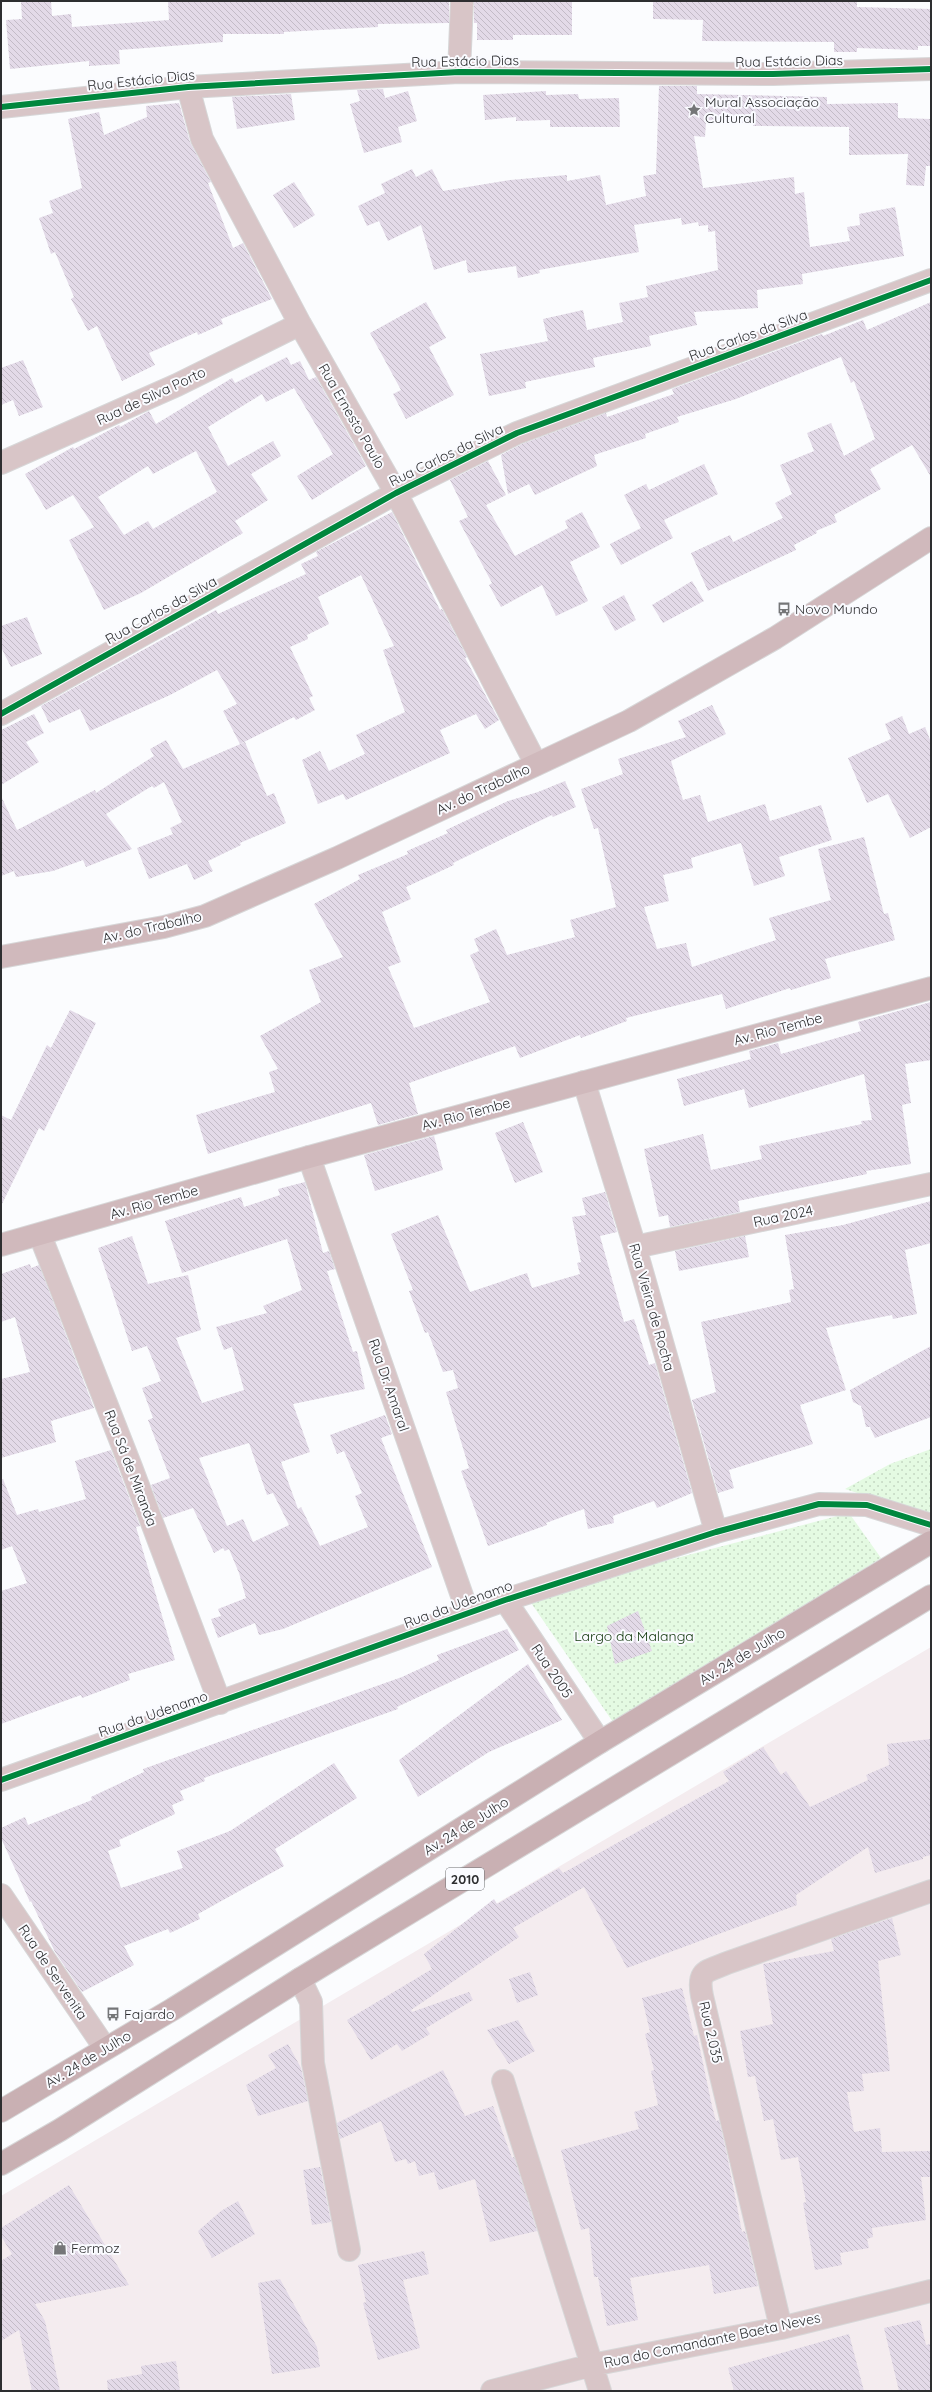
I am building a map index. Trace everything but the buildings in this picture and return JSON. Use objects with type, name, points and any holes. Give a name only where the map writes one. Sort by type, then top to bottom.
[{"type":"main road","name":"Av. do Trabalho","points":[[1,957],[164,928],[205,916],[337,858],[629,721],[775,638],[931,538]]},
{"type":"main road","name":"Av. Rio Tembe","points":[[1,1245],[309,1157],[931,988]]},
{"type":"main road","name":"Av. 24 de Julho","points":[[1,2111],[173,2009],[600,1742],[931,1542]]},
{"type":"main road","name":"2010","points":[[1,2164],[60,2130],[300,1979],[931,1596]]},
{"type":"street","points":[[459,72],[462,1]]},
{"type":"street","name":"Rua Estácio Dias","points":[[1,107],[188,87],[459,72],[774,74],[931,70]]},
{"type":"street","name":"Rua Ernesto Paulo","points":[[188,87],[202,139],[300,324],[396,492],[536,764]]},
{"type":"street","name":"Rua Carlos da Silva","points":[[1,714],[396,492],[516,433],[931,280]]},
{"type":"street","name":"Rua de Silva Porto","points":[[1,463],[177,385],[300,324]]},
{"type":"street","name":"Rua Vieira de Rocha","points":[[584,1082],[635,1247],[716,1532]]},
{"type":"street","name":"Rua Dr. Amaral","points":[[309,1157],[468,1613]]},
{"type":"street","name":"Rua 2024","points":[[635,1247],[931,1184]]},
{"type":"street","name":"Rua Sá de Miranda","points":[[40,1235],[132,1467],[220,1703]]},
{"type":"street","name":"Rua da Udenamo","points":[[1,1780],[505,1600],[716,1532],[819,1504],[867,1505],[931,1525]]},
{"type":"street","name":"Rua 2005","points":[[505,1600],[600,1742]]},
{"type":"street","name":"Rua 2.035","points":[[781,2328],[699,1981],[700,1976],[704,1972],[727,1963],[931,1891]]},
{"type":"street","name":"Rua de Servenita","points":[[1,1895],[105,2048]]},
{"type":"street","points":[[300,1979],[311,2002],[313,2063],[348,2250]]},
{"type":"street","points":[[503,2081],[600,2391]]},
{"type":"street","name":"Rua do Comandante Baeta Neves","points":[[492,2391],[592,2365],[781,2328],[931,2290]]},
{"type":"shaded area","points":[[931,1647],[931,2391],[1,2391],[1,2196]]},
{"type":"green space","points":[[931,1449],[931,1511],[923,1514],[845,1489],[890,1464]]},
{"type":"green space","name":"Largo da Malanga","points":[[849,1513],[881,1558],[615,1725],[527,1597]]},
{"type":"cycle path","points":[[1,107],[188,87],[459,72],[773,74],[931,69]]},
{"type":"cycle path","points":[[1,714],[396,493],[517,433],[931,280]]},
{"type":"cycle path","points":[[1,1780],[505,1600],[716,1532],[819,1504],[867,1505],[931,1525]]},
{"type":"place","name":"Mural Associação Cultural","points":[[694,110]]},
{"type":"place","name":"Novo Mundo","points":[[784,609]]},
{"type":"place","name":"Fajardo","points":[[113,2014]]},
{"type":"place","name":"Fermoz","points":[[60,2248]]}]
